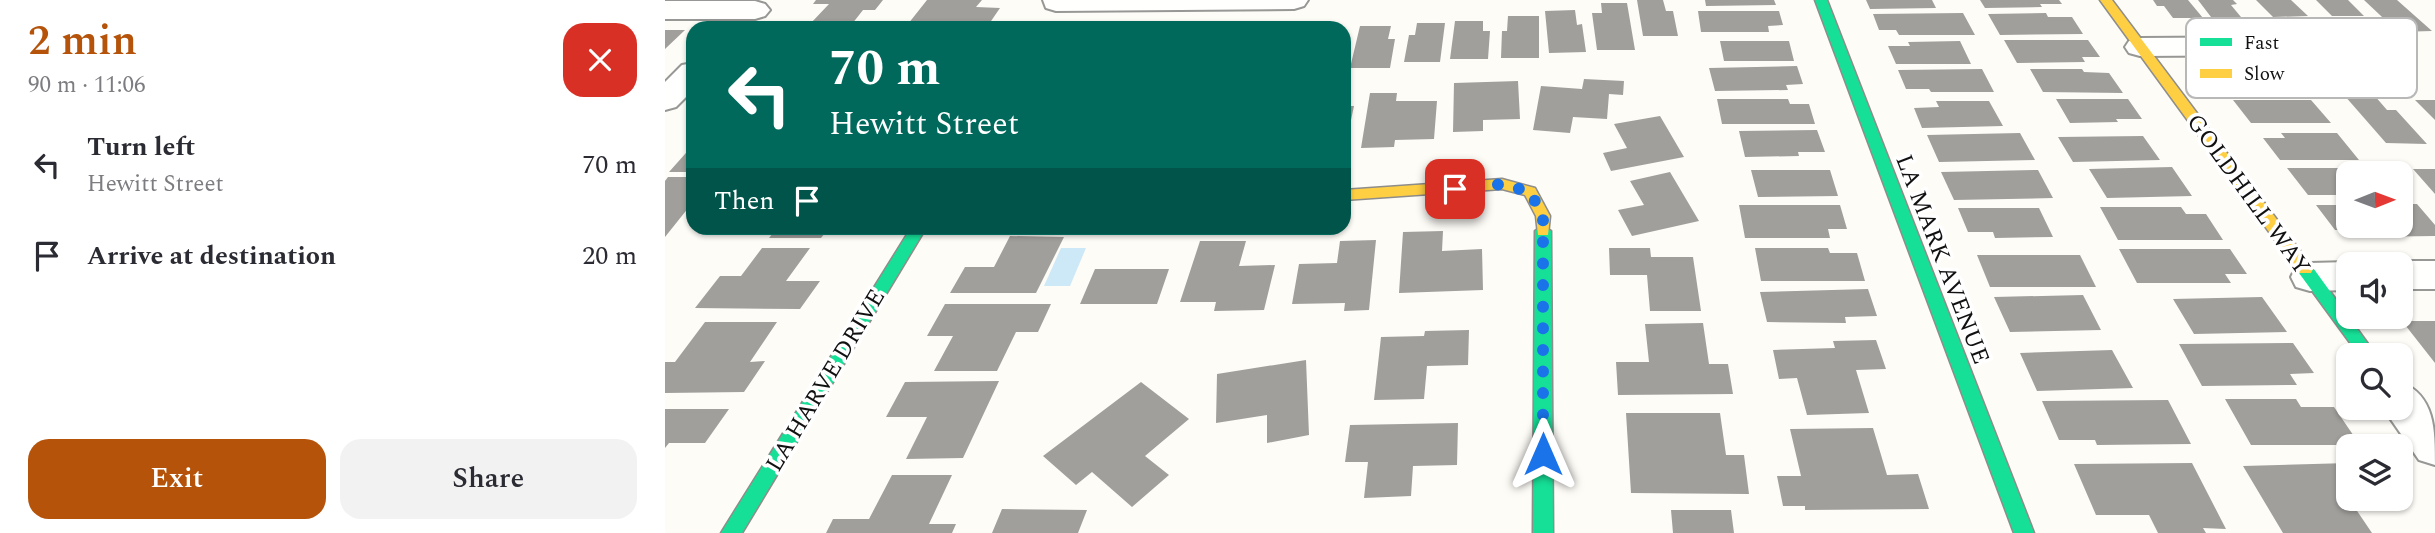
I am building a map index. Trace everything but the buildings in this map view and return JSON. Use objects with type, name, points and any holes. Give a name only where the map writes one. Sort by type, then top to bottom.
[{"type":"street","points":[[1044,21],[1057,1],[1294,0]]},
{"type":"street","name":"LA MARK AVENUE","points":[[1821,0],[2024,533]]},
{"type":"street","name":"GOLDHILL WAY","points":[[2106,0],[2359,343]]},
{"type":"street","points":[[665,10],[752,13]]},
{"type":"street","points":[[2140,47],[2186,47]]},
{"type":"street","points":[[665,100],[686,79]]},
{"type":"street","points":[[1351,195],[1502,184],[1530,192],[1543,216],[1543,533]]},
{"type":"street","name":"LA HARVE DRIVE","points":[[731,533],[914,235]]},
{"type":"street","points":[[2413,275],[2435,275]]},
{"type":"street","points":[[2310,276],[2336,276]]},
{"type":"street","points":[[2413,416],[2435,446]]},
{"type":"water","points":[[1061,248],[1086,248],[1070,286],[1044,286]]},
{"type":"traffic: fast","points":[[1821,0],[2024,533]]},
{"type":"traffic: fast","points":[[1543,231],[1543,533]]},
{"type":"traffic: fast","points":[[731,533],[914,235]]},
{"type":"traffic: fast","points":[[2305,269],[2359,343]]},
{"type":"traffic: slow","points":[[2106,0],[2305,269]]},
{"type":"traffic: slow","points":[[1351,195],[1502,184],[1530,192],[1543,216],[1543,231]]},
{"type":"route","points":[[1455,189],[1502,184],[1530,192],[1543,216],[1543,454]]}]
